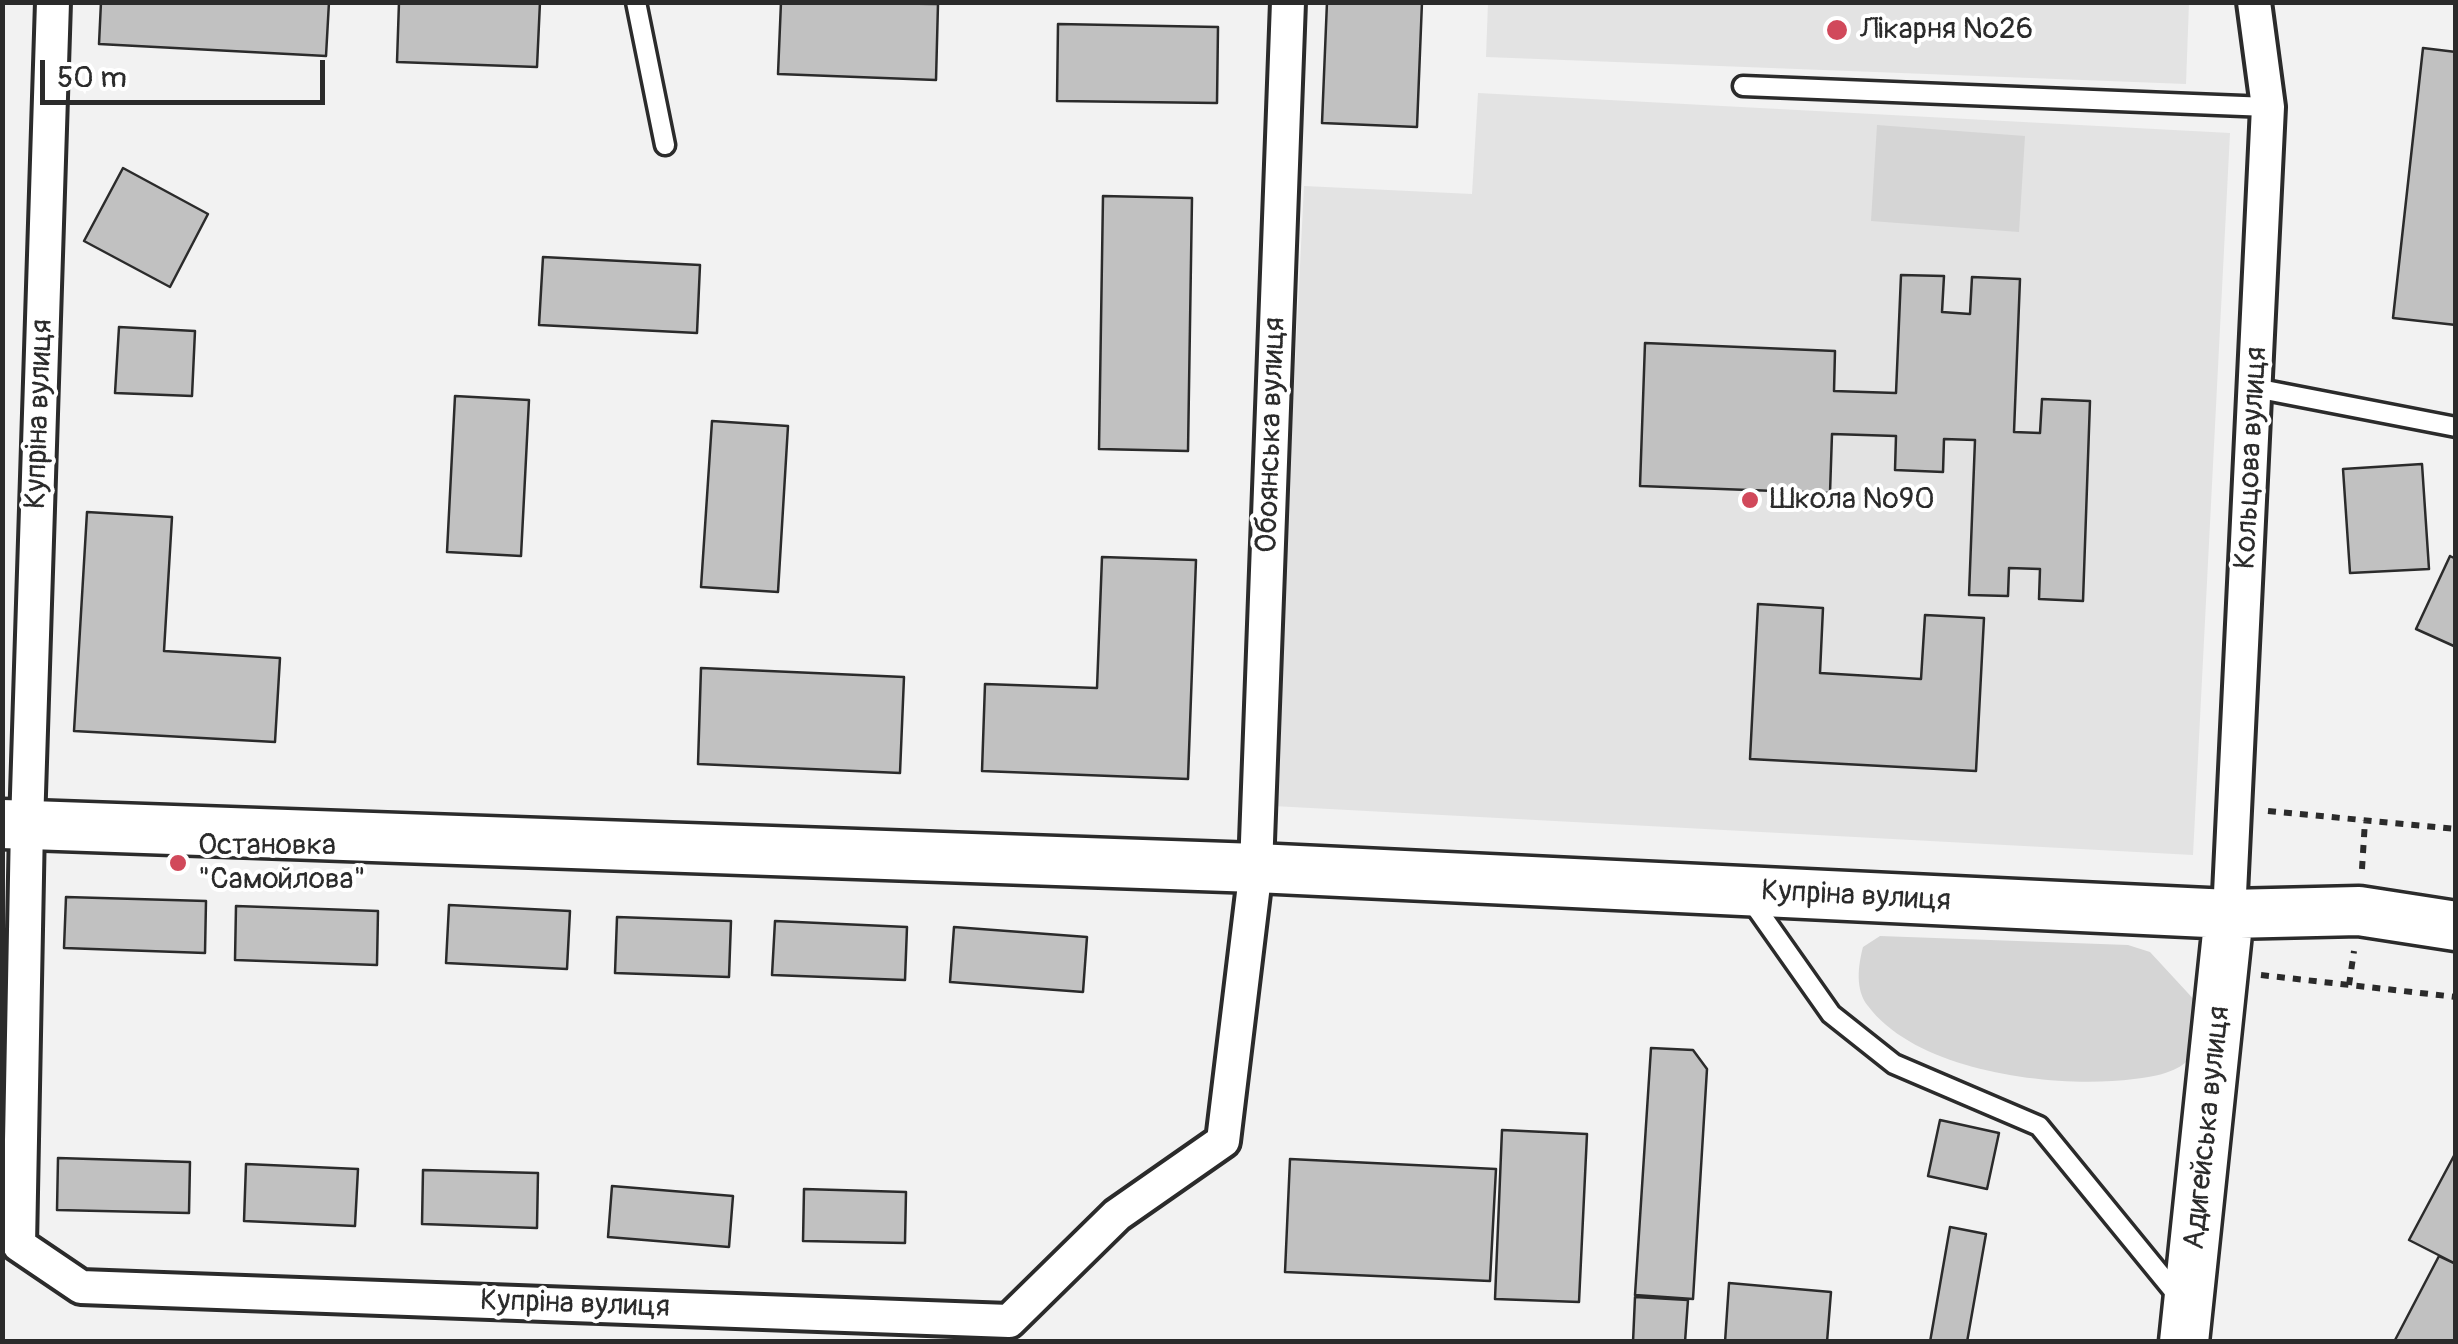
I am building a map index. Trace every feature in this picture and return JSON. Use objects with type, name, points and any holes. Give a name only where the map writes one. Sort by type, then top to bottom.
[{"type":"main road","name":"Купріна вулиця","points":[[15,825],[1256,868],[2229,914],[2359,911],[2456,926]]},
{"type":"main road","name":"Адигейська вулиця","points":[[2186,1325],[2229,914]]},
{"type":"street","name":"Купріна вулиця","points":[[53,2],[15,825],[19,1245],[81,1287],[1009,1321],[1117,1215],[1223,1141],[1256,868]]},
{"type":"street","name":"Обоянська вулиця","points":[[1256,868],[1288,2]]},
{"type":"street","name":"Кольцова вулиця","points":[[2229,914],[2268,107],[2254,2]]},
{"type":"lane","points":[[636,2],[665,145]]},
{"type":"lane","points":[[1744,86],[2268,107]]},
{"type":"lane","points":[[2255,388],[2456,427]]},
{"type":"lane","points":[[1745,892],[1831,1014],[1881,1054],[1894,1064],[2039,1126],[2186,1325]]},
{"type":"path","points":[[2235,808],[2456,830]]},
{"type":"path","points":[[2226,970],[2456,998]]},
{"type":"shaded area","name":"Лікарня №26","points":[[1488,3],[2189,3],[2186,84],[1486,57]]},
{"type":"shaded area","name":"Школа №90","points":[[1478,93],[2230,133],[2193,855],[1273,806],[1304,186],[1472,194]]},
{"type":"shaded area","points":[[1877,125],[2025,136],[2019,232],[1871,221]]},
{"type":"shaded area","points":[[1880,936],[2128,945],[2150,952],[2199,1005],[2194,1051],[2180,1067],[2167,1072],[2103,1081],[2030,1078],[1954,1061],[1891,1029],[1864,1000],[1859,978],[1863,947]]},
{"type":"building","points":[[101,2],[329,2],[326,56],[99,44]]},
{"type":"building","points":[[399,2],[540,2],[537,67],[397,62]]},
{"type":"building","points":[[781,2],[938,4],[936,80],[778,74]]},
{"type":"building","points":[[1327,2],[1422,2],[1417,127],[1322,123]]},
{"type":"building","points":[[1058,24],[1218,27],[1217,103],[1057,101]]},
{"type":"building","points":[[2423,48],[2456,52],[2456,325],[2393,318]]},
{"type":"building","points":[[123,168],[208,214],[170,287],[84,241]]},
{"type":"building","points":[[1103,196],[1192,198],[1188,451],[1099,449]]},
{"type":"building","points":[[543,257],[700,265],[697,333],[539,325]]},
{"type":"building","points":[[1901,275],[1944,276],[1942,312],[1970,314],[1972,277],[2020,279],[2014,432],[2040,433],[2042,399],[2090,401],[2083,601],[2039,599],[2040,569],[2009,568],[2008,596],[1969,595],[1975,440],[1944,439],[1943,472],[1895,470],[1896,436],[1832,434],[1830,493],[1640,486],[1645,343],[1835,351],[1834,391],[1896,393]]},
{"type":"building","points":[[119,327],[195,331],[192,396],[115,393]]},
{"type":"building","points":[[455,396],[529,400],[521,556],[447,552]]},
{"type":"building","points":[[712,421],[788,426],[778,592],[701,587]]},
{"type":"building","points":[[2422,464],[2429,569],[2350,573],[2343,469]]},
{"type":"building","points":[[87,512],[172,517],[164,651],[280,658],[275,742],[74,731]]},
{"type":"building","points":[[2450,556],[2456,559],[2456,647],[2416,629]]},
{"type":"building","points":[[1102,557],[1196,560],[1188,779],[982,771],[985,684],[1097,688]]},
{"type":"building","points":[[1758,604],[1823,608],[1820,673],[1921,679],[1925,615],[1984,618],[1976,771],[1750,759]]},
{"type":"building","points":[[701,668],[904,677],[900,773],[698,764]]},
{"type":"building","points":[[66,897],[206,901],[205,953],[64,948]]},
{"type":"building","points":[[449,905],[570,911],[567,969],[446,963]]},
{"type":"building","points":[[236,906],[378,911],[377,965],[235,960]]},
{"type":"building","points":[[617,917],[731,921],[729,977],[615,973]]},
{"type":"building","points":[[775,921],[907,927],[905,980],[772,975]]},
{"type":"building","points":[[954,927],[1087,937],[1083,992],[950,982]]},
{"type":"building","points":[[1651,1048],[1693,1050],[1707,1069],[1693,1299],[1635,1295]]},
{"type":"building","points":[[1940,1120],[1999,1133],[1987,1189],[1928,1176]]},
{"type":"building","points":[[1502,1130],[1587,1134],[1579,1302],[1495,1299]]},
{"type":"building","points":[[2456,1152],[2456,1264],[2409,1240]]},
{"type":"building","points":[[58,1158],[190,1162],[189,1213],[57,1210]]},
{"type":"building","points":[[1290,1159],[1496,1169],[1490,1281],[1285,1272]]},
{"type":"building","points":[[246,1164],[358,1169],[355,1226],[244,1221]]},
{"type":"building","points":[[423,1170],[538,1173],[537,1228],[422,1224]]},
{"type":"building","points":[[612,1186],[733,1196],[729,1247],[608,1237]]},
{"type":"building","points":[[804,1189],[906,1192],[905,1243],[803,1241]]},
{"type":"building","points":[[1950,1227],[1986,1234],[1967,1342],[1930,1342]]},
{"type":"building","points":[[2439,1256],[2456,1264],[2453,1342],[2394,1342]]},
{"type":"building","points":[[1729,1283],[1831,1292],[1827,1342],[1725,1342]]},
{"type":"building","points":[[1635,1297],[1688,1300],[1685,1342],[1633,1342]]},
{"type":"place","name":"Лікарня №26","points":[[1837,30]]},
{"type":"place","name":"Школа №90","points":[[1750,500]]},
{"type":"place","name":"Остановка \"Самойлова\"","points":[[178,863]]}]
